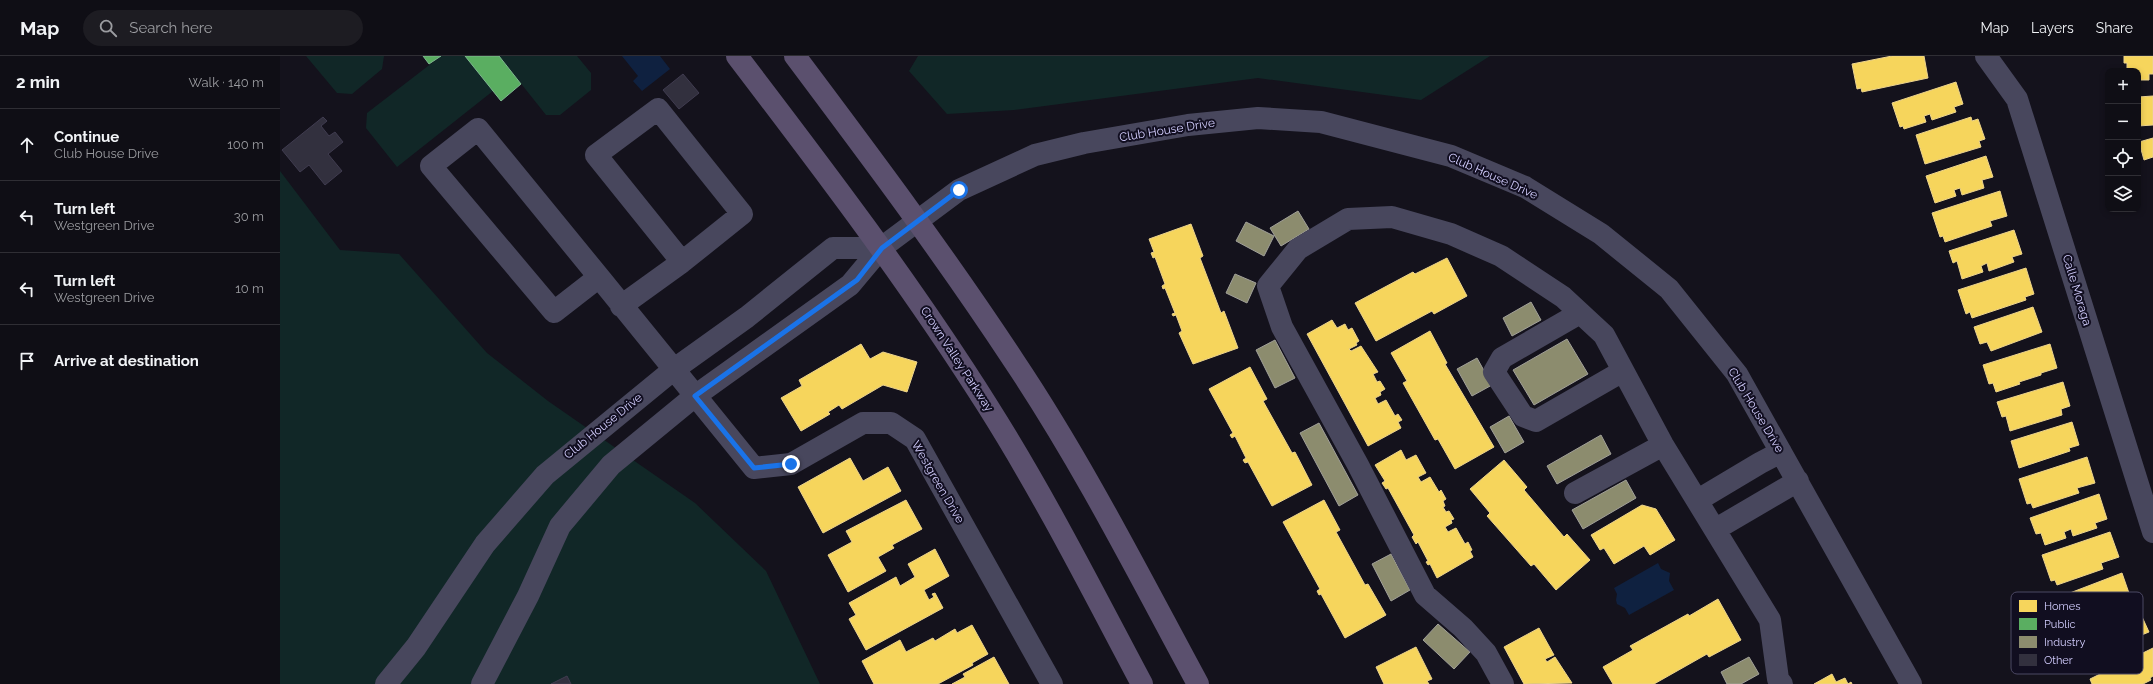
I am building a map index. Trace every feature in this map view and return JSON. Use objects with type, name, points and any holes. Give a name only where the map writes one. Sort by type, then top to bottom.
[{"type":"main road","name":"Crown Valley Parkway","points":[[738,56],[882,248],[936,326],[1035,484],[1142,684]]},
{"type":"main road","points":[[795,56],[918,221],[1015,362],[1098,499],[1198,684]]},
{"type":"street","name":"Calle Moraga","points":[[1986,56],[2017,99],[2153,532]]},
{"type":"street","points":[[621,306],[682,262],[742,214],[658,109],[596,155],[682,262]]},
{"type":"street","name":"Club House Drive","points":[[482,684],[528,596],[560,526],[611,465],[695,396],[857,280],[882,248],[959,190],[1034,155],[1084,144],[1188,125],[1258,118],[1320,122],[1372,134],[1451,156],[1525,187],[1601,234],[1669,289],[1737,374],[1911,684]]},
{"type":"street","name":"Westgreen Drive","points":[[599,277],[554,312],[431,166],[478,129],[599,277],[673,370],[754,468],[791,464],[863,424],[891,423],[915,439],[1052,684]]},
{"type":"street","points":[[1503,684],[1486,653],[1464,628],[1425,595],[1358,465],[1282,327],[1268,286],[1298,249],[1348,219],[1392,217],[1451,234],[1501,256],[1563,297],[1604,335],[1663,445],[1716,529],[1770,620],[1776,682]]},
{"type":"street","name":"Club House Drive","points":[[386,684],[416,647],[485,544],[544,475],[673,370],[747,317],[833,248],[882,248]]},
{"type":"street","points":[[1580,313],[1502,358],[1494,372],[1523,416],[1536,421],[1623,371]]},
{"type":"street","points":[[1575,493],[1663,445]]},
{"type":"street","points":[[1698,500],[1781,452]]},
{"type":"street","points":[[1716,529],[1798,481]]},
{"type":"green space","points":[[306,56],[384,56],[382,69],[352,94],[337,93]]},
{"type":"green space","points":[[441,56],[465,56],[493,91],[397,167],[366,128],[367,113]]},
{"type":"green space","points":[[499,56],[577,56],[591,73],[591,90],[560,115],[546,115]]},
{"type":"green space","points":[[918,56],[1490,56],[1421,100],[1258,78],[1014,110],[947,114],[909,71]]},
{"type":"green space","points":[[280,171],[340,250],[399,254],[487,353],[548,401],[695,503],[766,571],[820,684],[280,684]]},
{"type":"water","points":[[622,56],[660,56],[670,69],[642,91],[633,81],[638,76]]},
{"type":"water","points":[[1658,563],[1661,569],[1670,573],[1669,581],[1674,590],[1629,615],[1625,608],[1617,604],[1617,594],[1614,588]]},
{"type":"building: Homes","points":[[1892,56],[1924,56],[1928,78],[1862,92],[1861,88],[1857,89],[1852,64]]},
{"type":"building: Homes","points":[[2124,56],[2153,56],[2153,74],[2149,74],[2149,80],[2141,80],[2141,68],[2127,68],[2127,63],[2124,63]]},
{"type":"building: Homes","points":[[1956,82],[1963,104],[1954,107],[1956,112],[1932,120],[1930,114],[1924,116],[1926,122],[1904,129],[1903,126],[1900,127],[1892,103]]},
{"type":"building: Homes","points":[[2153,96],[2153,125],[2141,126],[2141,97]]},
{"type":"building: Homes","points":[[1971,117],[1972,121],[1978,119],[1985,139],[1979,141],[1981,147],[1925,164],[1916,135]]},
{"type":"building: Homes","points":[[2153,138],[2153,157],[2144,160],[2141,149],[2141,141]]},
{"type":"building: Homes","points":[[1986,156],[1993,177],[1982,180],[1984,188],[1962,195],[1960,188],[1954,190],[1956,196],[1935,203],[1926,176]]},
{"type":"building: Homes","points":[[2000,191],[2007,216],[1990,221],[1992,226],[1945,242],[1943,236],[1940,237],[1932,213]]},
{"type":"building: Homes","points":[[1191,224],[1203,256],[1200,258],[1221,313],[1224,311],[1238,348],[1193,364],[1179,333],[1182,331],[1176,315],[1173,316],[1172,314],[1175,313],[1165,288],[1163,289],[1162,286],[1165,284],[1155,257],[1153,258],[1151,253],[1154,252],[1149,239]]},
{"type":"building: Homes","points":[[2014,230],[2022,254],[2012,257],[2014,262],[1989,271],[1987,263],[1981,266],[1983,272],[1962,279],[1957,261],[1953,263],[1949,251]]},
{"type":"building: Homes","points":[[1447,258],[1467,296],[1434,314],[1432,311],[1376,341],[1355,303],[1413,272],[1415,274]]},
{"type":"building: Homes","points":[[2026,268],[2034,294],[2025,297],[2026,300],[1972,318],[1970,312],[1966,314],[1958,290]]},
{"type":"building: Homes","points":[[2033,307],[2042,332],[1991,351],[1987,342],[1980,344],[1974,327]]},
{"type":"building: Homes","points":[[1332,320],[1337,328],[1345,324],[1348,330],[1352,328],[1359,341],[1356,343],[1357,345],[1349,349],[1351,351],[1361,346],[1378,372],[1373,374],[1377,382],[1380,381],[1385,389],[1380,392],[1381,395],[1375,398],[1378,404],[1386,400],[1395,416],[1398,414],[1402,420],[1398,422],[1401,428],[1368,446],[1307,334]]},
{"type":"building: Homes","points":[[1430,331],[1447,363],[1445,364],[1494,447],[1455,469],[1438,439],[1435,440],[1403,383],[1407,381],[1391,353]]},
{"type":"building: Homes","points":[[861,344],[870,359],[883,352],[917,362],[907,392],[883,385],[842,409],[839,405],[828,412],[830,414],[801,431],[781,398],[802,386],[799,380]]},
{"type":"building: Homes","points":[[2050,344],[2057,368],[2019,382],[2020,384],[1996,392],[1993,383],[1989,384],[1983,365]]},
{"type":"building: Homes","points":[[1250,367],[1267,399],[1263,401],[1292,453],[1295,452],[1312,485],[1272,506],[1248,462],[1245,463],[1243,460],[1246,458],[1235,436],[1232,438],[1230,435],[1233,433],[1209,389]]},
{"type":"building: Homes","points":[[2063,382],[2070,406],[2061,409],[2062,415],[2010,431],[2006,416],[2002,417],[1997,402]]},
{"type":"building: Homes","points":[[2072,422],[2079,445],[2069,448],[2070,451],[2019,468],[2011,441]]},
{"type":"building: Homes","points":[[1401,450],[1406,460],[1416,455],[1426,473],[1418,477],[1421,482],[1430,477],[1439,492],[1441,490],[1446,499],[1443,501],[1445,506],[1443,507],[1446,512],[1449,511],[1454,519],[1451,520],[1452,523],[1445,527],[1448,532],[1456,528],[1465,544],[1468,542],[1472,550],[1470,551],[1473,557],[1437,578],[1430,564],[1428,565],[1426,562],[1428,561],[1418,542],[1416,544],[1412,537],[1414,535],[1388,488],[1386,489],[1382,483],[1385,481],[1375,465]]},
{"type":"building: Homes","points":[[2087,457],[2095,483],[2077,488],[2079,493],[2033,508],[2031,503],[2027,504],[2019,479]]},
{"type":"building: Homes","points":[[850,458],[863,481],[888,467],[901,491],[823,533],[798,487]]},
{"type":"building: Homes","points":[[1504,460],[1527,487],[1524,490],[1564,537],[1567,534],[1590,560],[1556,590],[1534,564],[1531,566],[1487,516],[1490,513],[1470,489]]},
{"type":"building: Homes","points":[[2099,494],[2107,519],[2095,523],[2097,528],[2073,536],[2071,529],[2064,532],[2066,538],[2045,545],[2041,533],[2036,534],[2030,518]]},
{"type":"building: Homes","points":[[906,500],[922,529],[892,545],[894,548],[878,557],[886,571],[848,592],[828,555],[852,542],[846,531]]},
{"type":"building: Homes","points":[[1324,500],[1340,530],[1336,532],[1365,585],[1368,584],[1386,615],[1345,638],[1321,594],[1319,595],[1317,591],[1320,589],[1283,522]]},
{"type":"building: Homes","points":[[1642,505],[1656,509],[1675,540],[1650,555],[1644,546],[1614,564],[1604,548],[1600,550],[1591,535]]},
{"type":"building: Homes","points":[[2110,532],[2119,557],[2101,563],[2103,569],[2057,585],[2055,580],[2051,581],[2042,555]]},
{"type":"building: Homes","points":[[935,549],[949,576],[924,590],[929,600],[934,597],[932,594],[935,593],[943,608],[866,650],[849,619],[856,615],[849,603],[896,577],[900,586],[915,577],[908,564]]},
{"type":"building: Homes","points":[[2122,573],[2129,592],[2072,592]]},
{"type":"building: Homes","points":[[1718,599],[1741,640],[1709,657],[1707,654],[1654,684],[1613,684],[1603,667],[1633,650],[1630,646],[1688,614],[1689,616]]},
{"type":"building: Homes","points":[[2143,619],[2149,632],[2143,634]]},
{"type":"building: Homes","points":[[972,625],[988,654],[972,663],[973,665],[938,684],[874,684],[862,661],[900,640],[906,652],[933,638],[935,641],[955,629],[957,633]]},
{"type":"building: Homes","points":[[1539,628],[1554,655],[1545,659],[1547,662],[1555,657],[1572,683],[1524,684],[1504,647]]},
{"type":"building: Homes","points":[[1416,647],[1432,679],[1427,681],[1429,684],[1384,684],[1376,667]]},
{"type":"building: Homes","points":[[2153,648],[2153,676],[2150,678],[2151,680],[2143,684],[2092,684],[2090,679],[2100,674],[2143,674],[2143,653]]},
{"type":"building: Homes","points":[[994,657],[1009,684],[952,684],[965,677],[963,674]]},
{"type":"building: Homes","points":[[1832,674],[1836,682],[1845,678],[1848,684],[1814,684]]},
{"type":"building: Public","points":[[423,56],[441,56],[429,64]]},
{"type":"building: Public","points":[[465,56],[499,56],[521,84],[501,101]]},
{"type":"building: Industry","points":[[1298,211],[1309,229],[1281,246],[1270,228]]},
{"type":"building: Industry","points":[[1246,222],[1274,236],[1264,256],[1236,241]]},
{"type":"building: Industry","points":[[1235,274],[1256,283],[1247,303],[1226,293]]},
{"type":"building: Industry","points":[[1531,302],[1541,320],[1512,336],[1503,318]]},
{"type":"building: Industry","points":[[1567,339],[1588,374],[1534,405],[1513,370]]},
{"type":"building: Industry","points":[[1275,340],[1295,378],[1275,388],[1256,350]]},
{"type":"building: Industry","points":[[1477,358],[1492,385],[1472,396],[1457,369]]},
{"type":"building: Industry","points":[[1509,416],[1524,442],[1505,453],[1490,427]]},
{"type":"building: Industry","points":[[1319,423],[1358,495],[1339,506],[1300,433]]},
{"type":"building: Industry","points":[[1601,435],[1611,454],[1557,484],[1547,466]]},
{"type":"building: Industry","points":[[1626,480],[1636,498],[1583,529],[1572,510]]},
{"type":"building: Industry","points":[[1391,554],[1410,590],[1391,601],[1372,564]]},
{"type":"building: Industry","points":[[1438,624],[1470,652],[1454,669],[1423,640]]},
{"type":"building: Industry","points":[[1749,657],[1759,674],[1741,684],[1727,684],[1721,672]]},
{"type":"building: Other","points":[[683,74],[699,93],[679,109],[663,90]]},
{"type":"building: Other","points":[[323,117],[327,121],[321,126],[329,136],[335,132],[343,142],[328,154],[342,171],[325,185],[309,165],[300,172],[282,150]]},
{"type":"building: Other","points":[[567,676],[571,684],[551,684]]},
{"type":"route","points":[[791,464],[754,468],[695,396],[857,280],[882,248],[959,190]]}]
